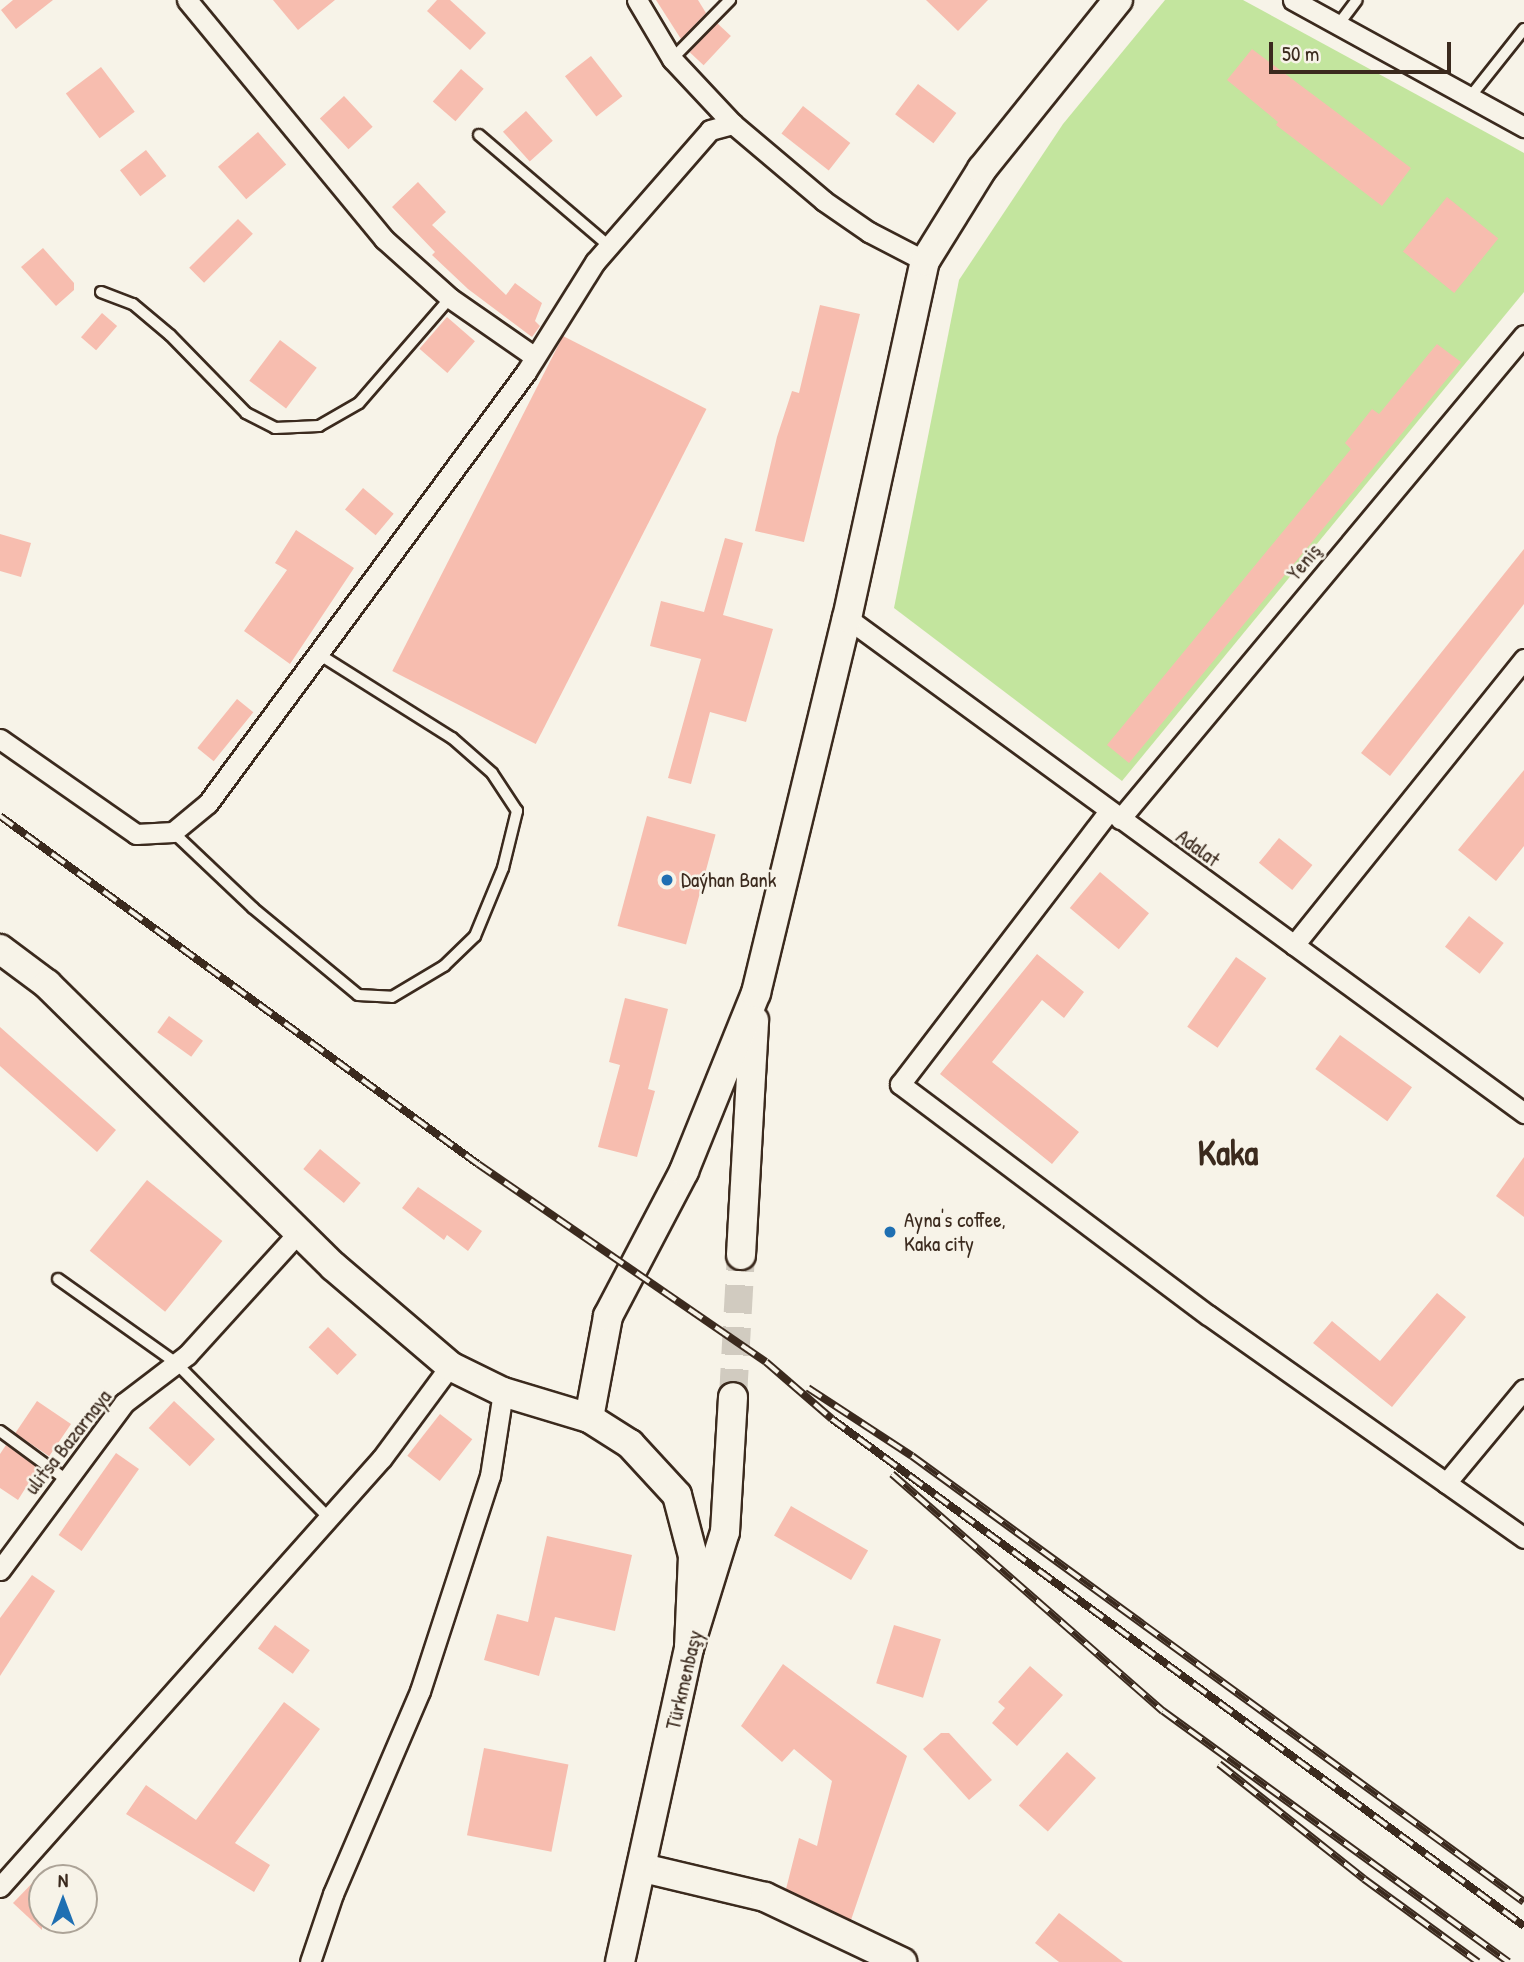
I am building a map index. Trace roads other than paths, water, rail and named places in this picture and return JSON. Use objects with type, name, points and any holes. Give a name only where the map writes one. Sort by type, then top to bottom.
[{"type":"street","points":[[187,0],[384,239],[450,298],[535,357]]},
{"type":"street","points":[[637,0],[672,59],[733,124],[824,201],[869,232],[925,261]]},
{"type":"street","points":[[589,1418],[608,1315],[684,1171],[756,993],[847,618],[925,261],[982,169],[1118,0]]},
{"type":"street","points":[[1293,0],[1524,127]]},
{"type":"street","points":[[0,739],[136,834],[173,832],[208,803],[320,655],[535,357],[609,246],[710,130],[733,124]]},
{"type":"street","name":"Yeniş","points":[[1446,1483],[1208,1315],[900,1084],[1114,815],[1524,335]]},
{"type":"street","name":"Adalat","points":[[847,618],[1524,1113]]},
{"type":"street","points":[[1294,945],[1524,659]]},
{"type":"street","points":[[0,950],[47,984],[299,1232],[450,1366],[503,1392],[589,1418],[630,1444],[677,1495],[693,1556],[689,1648]]},
{"type":"street","points":[[741,1255],[756,993]]},
{"type":"street","name":"ulitsa Bazarnaya","points":[[0,1570],[124,1403],[176,1363],[299,1232]]},
{"type":"street","points":[[0,1887],[382,1458],[450,1366]]},
{"type":"street","points":[[1524,1389],[1446,1483],[1524,1538]]},
{"type":"street","points":[[310,1962],[333,1894],[420,1691],[489,1476],[503,1392]]},
{"type":"street","name":"Türkmenbaşy","points":[[620,1962],[643,1868],[689,1648],[725,1532],[733,1397]]},
{"type":"street","points":[[643,1868],[765,1897],[902,1962]]},
{"type":"lane","points":[[672,59],[730,0]]},
{"type":"lane","points":[[1338,25],[1357,0]]},
{"type":"lane","points":[[1470,97],[1524,29]]},
{"type":"lane","points":[[479,135],[609,246]]},
{"type":"lane","points":[[101,292],[133,304],[170,335],[246,413],[275,428],[319,426],[359,403],[450,298]]},
{"type":"lane","points":[[173,832],[272,925],[358,995],[392,997],[444,966],[475,936],[503,868],[517,811],[492,773],[452,738],[320,655]]},
{"type":"lane","points":[[58,1279],[176,1363],[328,1517]]},
{"type":"lane","points":[[0,1431],[65,1479]]},
{"type":"tunnel","points":[[733,1397],[741,1255]]},
{"type":"railway","points":[[0,816],[478,1164],[766,1362],[832,1419],[1524,1926]]},
{"type":"railway","points":[[808,1388],[912,1456],[1524,1902]]},
{"type":"railway","points":[[892,1474],[1163,1711],[1509,1962]]},
{"type":"railway","points":[[1219,1764],[1364,1879],[1478,1962]]},
{"type":"place","name":"Daýhan Bank","points":[[667,880]]},
{"type":"place","name":"Ayna's coffee, Kaka city","points":[[890,1232]]},
{"type":"district","name":"Kaka","points":[[1228,1153]]}]
